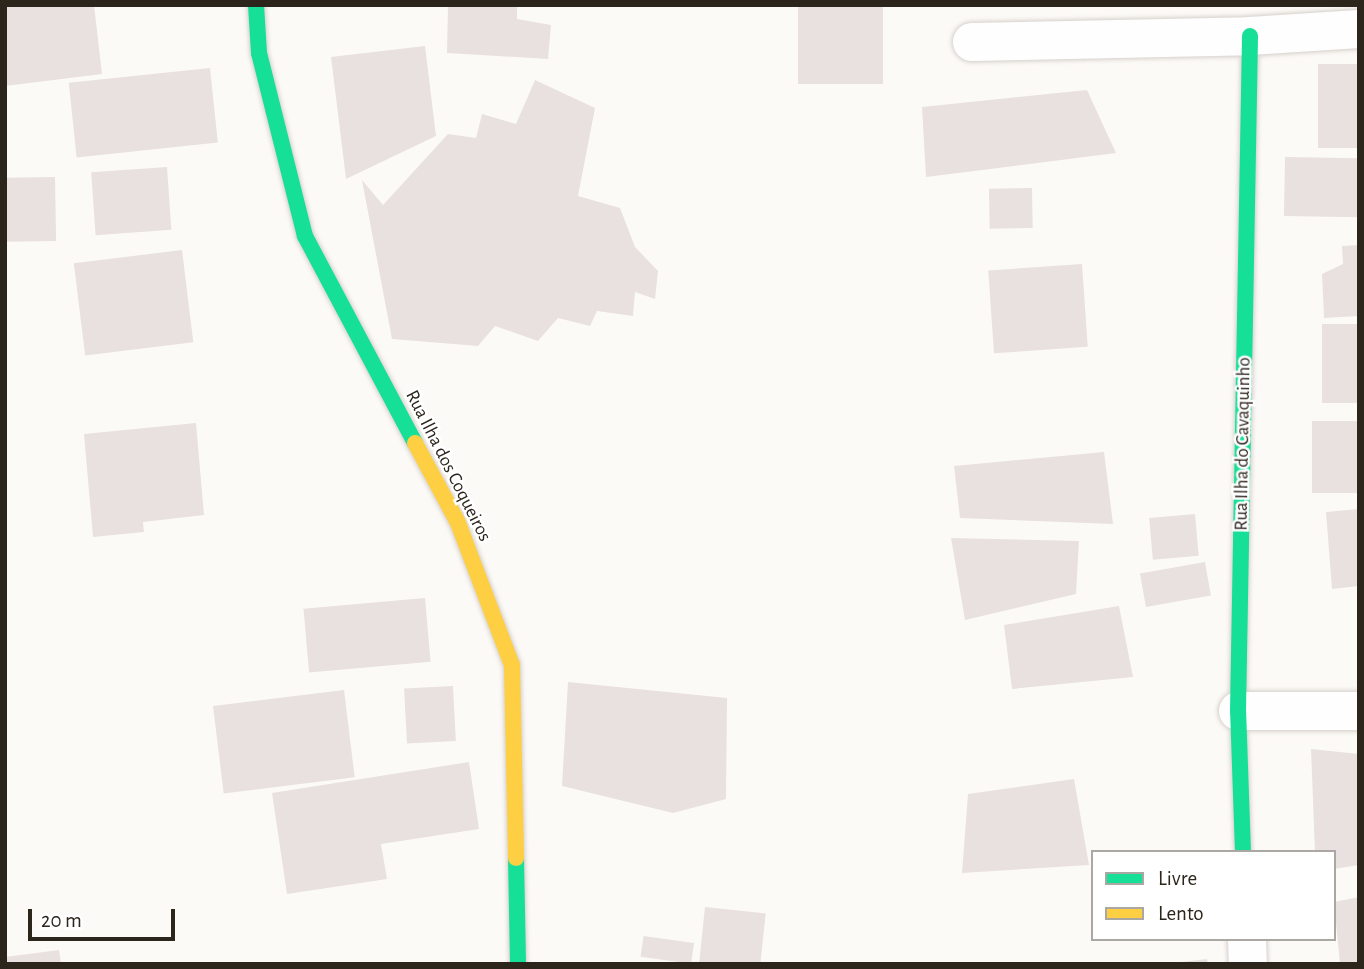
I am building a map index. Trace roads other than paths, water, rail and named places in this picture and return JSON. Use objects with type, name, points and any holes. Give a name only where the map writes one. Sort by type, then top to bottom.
[{"type":"street","name":"Rua Ilha dos Coqueiros","points":[[257,5],[259,53],[305,236],[458,523],[512,665],[518,964]]},
{"type":"street","points":[[972,43],[1250,36],[1359,29]]},
{"type":"street","name":"Rua Ilha do Cavaquinho","points":[[1243,850],[1238,711],[1250,36]]},
{"type":"street","points":[[1238,711],[1359,711]]},
{"type":"street","points":[[1247,941],[1248,964]]}]
